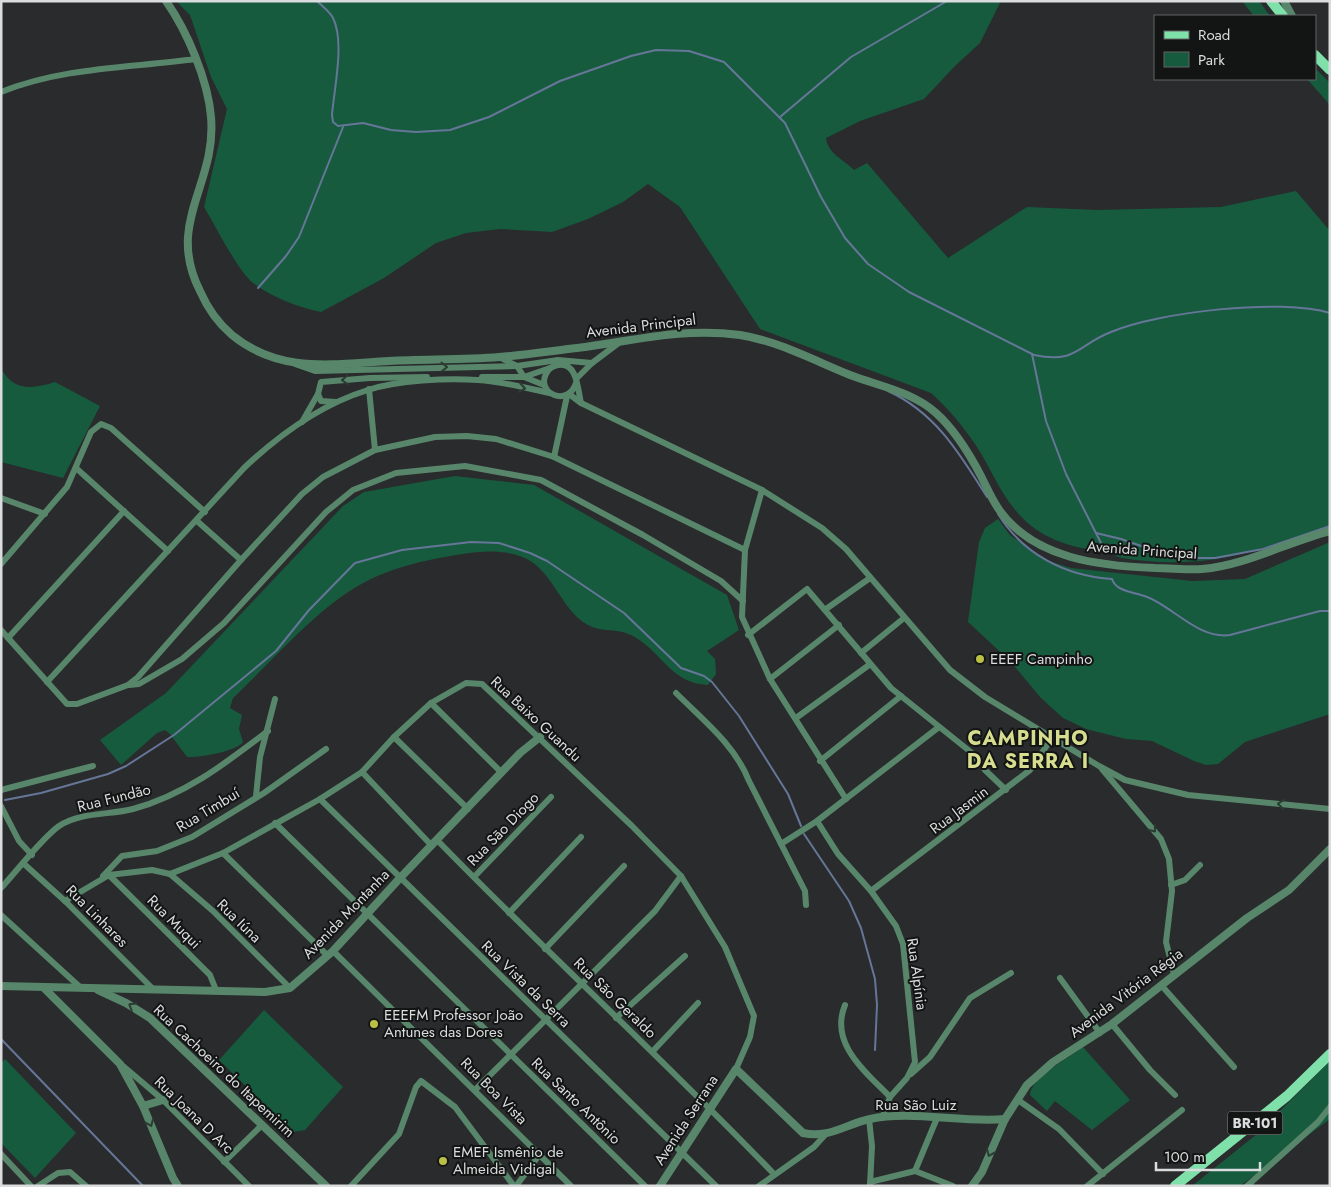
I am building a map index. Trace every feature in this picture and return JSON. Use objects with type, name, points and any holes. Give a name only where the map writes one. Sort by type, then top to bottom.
[{"type":"main road","points":[[1270,1],[1282,15]]},
{"type":"main road","points":[[1316,56],[1330,70]]},
{"type":"main road","name":"BR-101","points":[[1175,1186],[1280,1102],[1330,1054]]},
{"type":"street","name":"Avenida Principal","points":[[166,1],[175,14],[195,59],[212,119],[208,158],[202,183],[188,220],[186,245],[189,268],[205,302],[228,332],[266,357],[291,363],[422,364],[499,357],[620,342],[679,332],[745,336],[794,351],[920,402],[945,422],[965,447],[997,507],[1014,528],[1050,550],[1076,559],[1139,567],[1208,568],[1246,560],[1330,531]]},
{"type":"street","points":[[1284,1],[1291,15]]},
{"type":"street","points":[[1,92],[26,82],[71,72],[195,59]]},
{"type":"street","points":[[47,682],[259,454],[277,438],[302,422],[338,402],[369,389],[430,380],[479,380],[549,392],[557,397],[568,395],[574,390],[576,381],[592,363],[620,342]]},
{"type":"street","points":[[499,357],[516,366],[524,377],[544,385],[549,392]]},
{"type":"street","points":[[291,363],[315,371],[422,364],[516,366],[558,362],[592,363]]},
{"type":"street","points":[[544,385],[545,375],[558,362]]},
{"type":"street","points":[[558,362],[568,366],[574,372],[582,403]]},
{"type":"street","points":[[370,368],[370,378]]},
{"type":"street","points":[[302,422],[318,394],[321,382],[370,378],[524,377],[550,368]]},
{"type":"street","points":[[369,389],[375,450]]},
{"type":"street","points":[[318,394],[321,401],[338,402]]},
{"type":"street","points":[[568,395],[762,490],[822,528],[846,549],[950,670],[985,697],[1099,766],[1125,780],[1188,795],[1330,809]]},
{"type":"street","points":[[554,457],[568,395]]},
{"type":"street","points":[[1,564],[4,556],[45,514],[67,487],[91,432],[97,425],[106,425],[205,512]]},
{"type":"street","points":[[128,685],[191,619],[286,510],[323,477],[375,450],[435,436],[467,436],[496,439],[554,457],[745,550]]},
{"type":"street","points":[[1,630],[67,704],[72,705],[128,685],[139,684],[182,659],[224,623],[326,512],[353,490],[396,473],[465,466],[541,480],[721,580],[742,600]]},
{"type":"street","points":[[76,468],[168,551]]},
{"type":"street","points":[[762,490],[745,550],[742,616],[748,635],[770,679],[796,718],[820,761],[846,799]]},
{"type":"street","points":[[1,498],[45,514]]},
{"type":"street","points":[[8,638],[124,511]]},
{"type":"street","points":[[197,521],[241,560]]},
{"type":"street","points":[[826,609],[870,578]]},
{"type":"street","points":[[748,635],[807,589],[826,609],[869,665],[901,696],[972,753],[985,770],[1006,790]]},
{"type":"street","points":[[861,653],[904,618]]},
{"type":"street","points":[[770,679],[839,625]]},
{"type":"street","points":[[796,718],[869,665]]},
{"type":"street","name":"Rua Baixo Guandu","points":[[65,901],[109,875],[152,870],[170,874],[223,853],[320,799],[362,772],[394,736],[431,703],[466,683],[482,684],[540,737],[681,876],[725,947],[754,1016],[750,1037],[736,1069]]},
{"type":"street","points":[[676,693],[723,740],[741,763],[805,890],[806,905]]},
{"type":"street","points":[[820,761],[901,696]]},
{"type":"street","points":[[256,796],[260,757],[275,699]]},
{"type":"street","points":[[431,703],[502,773]]},
{"type":"street","points":[[781,844],[817,821],[939,727]]},
{"type":"street","name":"Rua Fundão","points":[[1,888],[59,826],[89,815],[132,809],[166,798],[193,785],[220,768],[268,731]]},
{"type":"street","points":[[394,736],[468,809]]},
{"type":"street","name":"Avenida Montanha","points":[[290,988],[331,954],[400,878],[502,773],[540,737]]},
{"type":"street","name":"Rua Jasmin","points":[[871,891],[1030,770],[1052,738]]},
{"type":"street","name":"Rua Timbuí","points":[[100,880],[122,856],[157,851],[192,838],[326,749]]},
{"type":"street","points":[[1,790],[93,766]]},
{"type":"street","points":[[1099,766],[1161,839],[1168,859],[1171,885],[1166,942],[1174,974]]},
{"type":"street","name":"Rua São Geraldo","points":[[362,772],[474,878],[545,949],[582,982],[616,1018],[711,1108],[774,1174]]},
{"type":"street","points":[[1122,791],[1125,780]]},
{"type":"street","name":"Rua São Diogo","points":[[474,878],[551,797]]},
{"type":"street","name":"Rua Vista da Serra","points":[[320,799],[716,1186]]},
{"type":"street","points":[[1,806],[19,841],[32,855]]},
{"type":"street","name":"Rua Alpínia","points":[[817,821],[838,854],[871,891],[896,926],[903,944],[915,1062],[907,1078],[890,1097],[882,1118]]},
{"type":"street","name":"Rua Santo Antônio","points":[[275,823],[645,1186]]},
{"type":"street","points":[[510,913],[581,837]]},
{"type":"street","name":"Avenida Vitória Régia","points":[[972,1186],[982,1172],[1005,1119],[1027,1084],[1053,1062],[1112,1024],[1247,918],[1289,890],[1330,849]]},
{"type":"street","name":"Rua Boa Vista","points":[[223,853],[475,1090],[572,1186]]},
{"type":"street","name":"Rua Linhares","points":[[23,863],[65,901],[152,988]]},
{"type":"street","points":[[1171,885],[1185,880],[1200,865]]},
{"type":"street","points":[[545,949],[624,866]]},
{"type":"street","name":"Rua Iúna","points":[[170,874],[213,911],[290,988]]},
{"type":"street","name":"Rua Muqui","points":[[109,875],[210,975],[216,990]]},
{"type":"street","points":[[475,1090],[655,911],[681,876]]},
{"type":"street","points":[[1,915],[81,988]]},
{"type":"street","points":[[616,1018],[685,956]]},
{"type":"street","points":[[907,1078],[930,1057],[970,998],[1011,973]]},
{"type":"street","points":[[1060,978],[1100,1033]]},
{"type":"street","points":[[1161,985],[1234,1067]]},
{"type":"street","points":[[1,986],[45,989],[152,988],[265,992],[290,988]]},
{"type":"street","points":[[45,989],[120,1064],[143,1106],[172,1178],[178,1186]]},
{"type":"street","name":"Rua Cachoeiro do Itapemirim","points":[[96,989],[126,1003],[150,1018],[326,1186]]},
{"type":"street","points":[[652,1051],[698,1003]]},
{"type":"street","points":[[846,1005],[840,1018],[847,1049],[856,1063],[890,1097]]},
{"type":"street","points":[[1112,1024],[1150,1070],[1175,1095]]},
{"type":"street","name":"Rua Joana D Arc","points":[[120,1064],[163,1100],[249,1186]]},
{"type":"street","points":[[736,1069],[803,1133],[825,1135]]},
{"type":"street","name":"Avenida Serrana","points":[[660,1186],[736,1069]]},
{"type":"street","points":[[351,1186],[399,1134],[416,1087],[421,1081],[455,1107],[515,1186],[540,1154]]},
{"type":"street","points":[[143,1106],[163,1100]]},
{"type":"street","points":[[1018,1100],[1059,1129],[1103,1174]]},
{"type":"street","points":[[1247,1186],[1318,1122],[1330,1107]]},
{"type":"street","points":[[1087,1186],[1182,1110]]},
{"type":"street","points":[[915,1171],[937,1118]]},
{"type":"street","points":[[869,1119],[872,1146],[870,1184],[915,1171],[953,1186]]},
{"type":"street","name":"Rua São Luiz","points":[[758,1186],[814,1147],[825,1135],[869,1119],[1005,1119]]},
{"type":"street","points":[[224,1162],[262,1125]]},
{"type":"street","points":[[1,1154],[27,1184]]},
{"type":"street","points":[[38,1186],[58,1173],[70,1172],[86,1186]]},
{"type":"green space","points":[[176,1],[1001,1],[980,43],[924,99],[860,121],[826,138],[827,144],[837,156],[854,170],[867,163],[948,258],[1027,207],[1097,210],[1221,207],[1296,191],[1330,231],[1330,525],[1258,550],[1202,561],[1183,562],[1152,562],[1122,558],[1066,544],[1045,535],[1017,512],[960,423],[931,393],[760,329],[680,207],[648,184],[623,202],[588,219],[552,232],[500,229],[466,233],[436,243],[384,278],[321,312],[294,305],[261,288],[247,277],[204,207],[227,109],[211,77],[190,15]]},
{"type":"green space","points":[[1242,1],[1259,1],[1269,15],[1253,15]]},
{"type":"green space","points":[[1316,69],[1330,83],[1330,105],[1308,80],[1316,80]]},
{"type":"green space","points":[[1,368],[11,381],[18,385],[31,387],[55,382],[100,406],[63,478],[1,462]]},
{"type":"green space","points":[[455,476],[534,485],[727,595],[739,630],[707,651],[715,659],[716,674],[708,685],[696,683],[677,674],[647,646],[631,635],[618,631],[594,628],[578,618],[548,578],[531,561],[520,556],[502,552],[473,552],[420,562],[380,575],[360,585],[321,613],[233,698],[230,708],[242,715],[239,729],[243,742],[239,745],[226,751],[187,757],[165,730],[157,733],[121,765],[100,740],[166,693],[343,506],[364,492]]},
{"type":"green space","points":[[998,519],[1010,535],[1045,560],[1071,568],[1192,581],[1245,579],[1330,542],[1330,714],[1245,742],[1218,764],[1206,765],[1152,741],[1126,739],[1086,729],[1063,718],[1040,697],[1011,662],[968,622],[979,542],[985,528]]},
{"type":"green space","points":[[264,1010],[343,1087],[305,1130],[293,1132],[219,1060]]},
{"type":"green space","points":[[1083,1047],[1130,1100],[1092,1130],[1055,1101],[1047,1111],[1030,1095],[1036,1082],[1043,1075]]},
{"type":"green space","points":[[5,1059],[76,1133],[35,1178],[1,1143],[1,1063]]},
{"type":"green space","points":[[1330,1061],[1330,1119],[1240,1186],[1192,1186],[1257,1134]]},
{"type":"waterway","points":[[317,1],[332,16],[336,28],[338,52],[332,115],[333,122],[338,126],[363,123],[391,130],[416,132],[450,130],[489,117],[560,81],[631,56],[656,50],[689,51],[724,62],[785,123],[821,197],[845,238],[868,264],[909,292],[1034,355],[1048,357],[1068,355],[1111,332],[1158,318],[1188,313],[1252,307],[1282,307],[1330,313]]},
{"type":"waterway","points":[[780,117],[851,57],[947,1]]},
{"type":"waterway","points":[[258,288],[286,256],[299,237],[343,127]]},
{"type":"waterway","points":[[1032,354],[1046,421],[1066,474],[1101,543]]},
{"type":"waterway","points":[[888,391],[905,400],[933,423],[967,465],[987,497]]},
{"type":"waterway","points":[[998,514],[1020,541],[1047,560],[1062,568],[1078,573],[1112,579],[1116,586],[1128,592],[1152,599],[1206,632],[1230,635],[1320,611],[1330,611]]},
{"type":"waterway","points":[[1096,533],[1121,539],[1176,558],[1215,558],[1263,549],[1330,526]]},
{"type":"waterway","points":[[5,800],[41,793],[108,774],[126,766],[174,735],[276,651],[309,610],[355,563],[402,550],[471,542],[499,543],[530,553],[547,561],[624,613],[681,668],[704,676],[712,682],[739,716],[788,794],[801,826]]},
{"type":"waterway","points":[[804,834],[849,901],[861,928],[875,979],[877,1005],[875,1050]]},
{"type":"waterway","points":[[1,1039],[143,1186]]},
{"type":"place","name":"EEEF Campinho","points":[[980,659]]},
{"type":"place","name":"EEEFM Professor João Antunes das Dores","points":[[374,1024]]},
{"type":"place","name":"EMEF Ismênio de Almeida Vidigal","points":[[443,1161]]},
{"type":"district","name":"CAMPINHO DA SERRA I","points":[[1028,750]]}]
